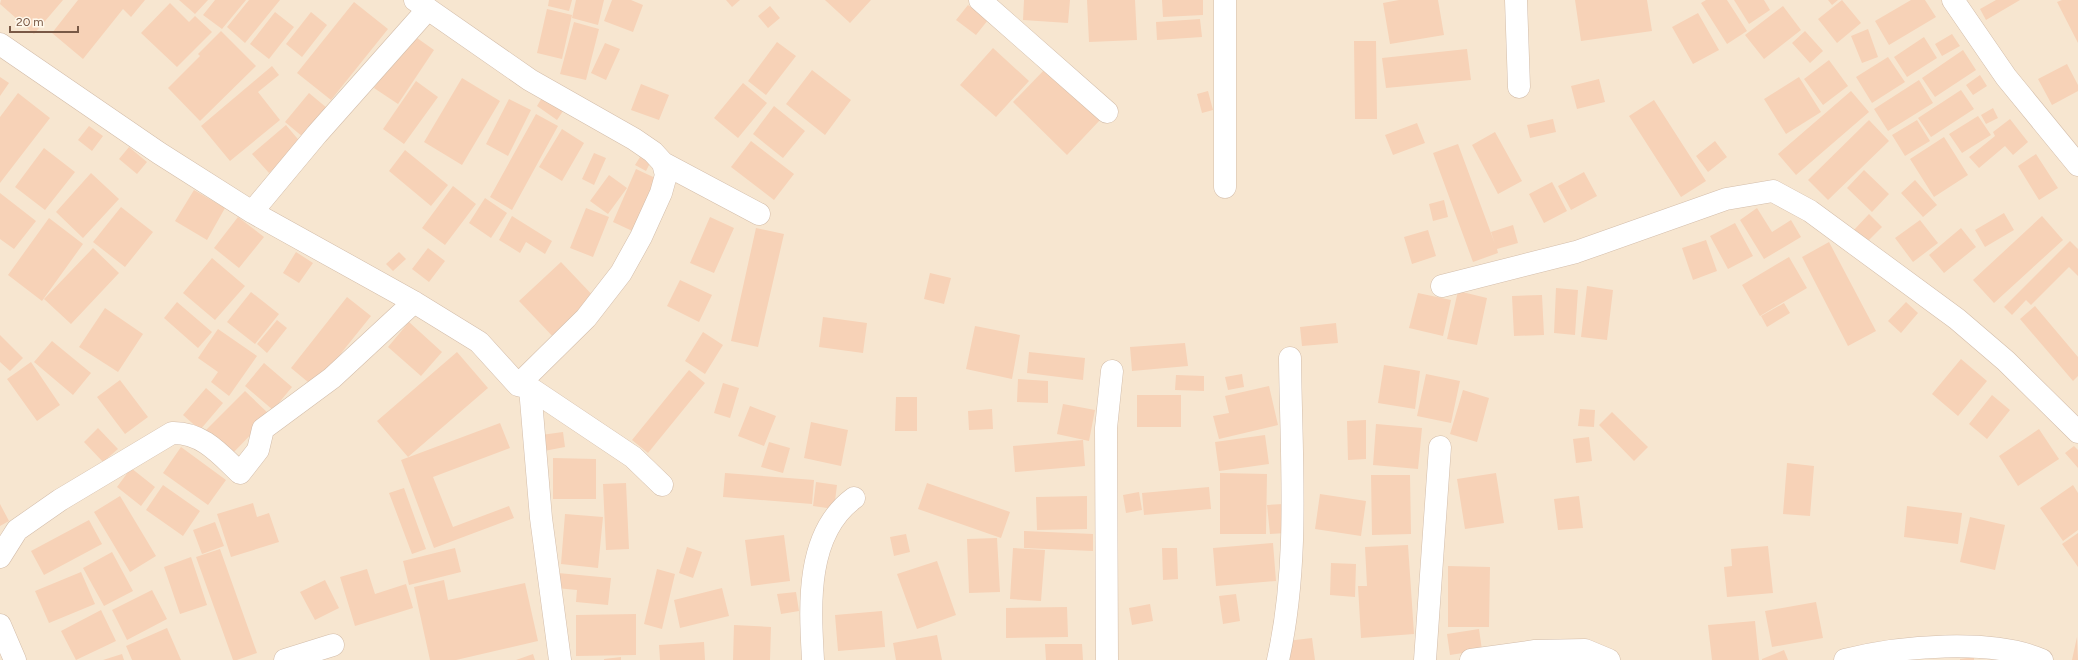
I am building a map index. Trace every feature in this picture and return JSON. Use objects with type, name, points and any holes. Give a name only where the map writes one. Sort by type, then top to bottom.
[{"type":"street","points":[[980,0],[1108,112]]},
{"type":"street","points":[[1225,0],[1225,186]]},
{"type":"street","points":[[1516,0],[1518,87]]},
{"type":"street","points":[[1953,0],[2006,77],[2078,165]]},
{"type":"street","points":[[252,212],[317,134],[421,4],[530,80],[654,152],[663,163],[760,214]]},
{"type":"street","points":[[0,44],[159,153],[252,212],[414,302],[479,342],[524,387],[633,458],[662,485]]},
{"type":"street","points":[[560,660],[524,387],[586,318],[621,274],[641,237],[661,193],[666,175],[663,163]]},
{"type":"street","points":[[1442,286],[1576,252],[1726,199],[1772,192],[1810,211],[1957,319],[2006,361],[2078,432]]},
{"type":"street","points":[[0,557],[17,530],[60,500],[172,433],[183,433],[204,440],[240,473],[258,450],[263,429],[332,378],[414,302]]},
{"type":"street","points":[[1278,660],[1284,633],[1292,546],[1290,358]]},
{"type":"street","points":[[1107,660],[1106,428],[1112,371]]},
{"type":"street","points":[[1425,660],[1440,447]]},
{"type":"street","points":[[813,660],[810,620],[813,575],[821,544],[829,526],[840,508],[854,498]]},
{"type":"street","points":[[0,625],[15,660]]},
{"type":"street","points":[[285,660],[333,645]]},
{"type":"street","points":[[1845,660],[1931,647],[1986,648],[2028,654],[2042,660]]},
{"type":"street","points":[[1471,660],[1535,651],[1585,650],[1610,660]]},
{"type":"shaded area","points":[[0,0],[2078,0],[2078,660],[0,660]]},
{"type":"building","points":[[1,0],[63,0],[34,34],[0,4]]},
{"type":"building","points":[[78,0],[145,0],[131,17],[123,9],[83,59],[52,33]]},
{"type":"building","points":[[179,0],[208,0],[195,14]]},
{"type":"building","points":[[215,0],[246,0],[222,29],[203,15]]},
{"type":"building","points":[[249,0],[280,0],[245,43],[227,27]]},
{"type":"building","points":[[549,0],[572,0],[569,11],[548,6]]},
{"type":"building","points":[[576,0],[604,0],[598,25],[572,18]]},
{"type":"building","points":[[612,0],[631,0],[643,5],[633,32],[604,21]]},
{"type":"building","points":[[726,0],[740,0],[732,7]]},
{"type":"building","points":[[825,0],[871,0],[850,23]]},
{"type":"building","points":[[1024,0],[1070,0],[1068,23],[1023,20]]},
{"type":"building","points":[[1087,0],[1135,0],[1137,40],[1089,42]]},
{"type":"building","points":[[1162,0],[1203,0],[1203,15],[1163,17]]},
{"type":"building","points":[[1399,0],[1438,0],[1444,35],[1390,44],[1383,3]]},
{"type":"building","points":[[1575,0],[1647,0],[1652,31],[1581,41]]},
{"type":"building","points":[[1706,0],[1727,0],[1747,31],[1727,44],[1701,3]]},
{"type":"building","points":[[1734,0],[1764,0],[1770,10],[1749,24]]},
{"type":"building","points":[[1828,0],[1838,0],[1832,5]]},
{"type":"building","points":[[1842,0],[1861,23],[1837,43],[1818,19]]},
{"type":"building","points":[[1911,0],[1925,0],[1936,17],[1889,45],[1875,21]]},
{"type":"building","points":[[1996,0],[2020,0],[1986,20],[1980,9]]},
{"type":"building","points":[[2062,0],[2078,0],[2078,43],[2057,2]]},
{"type":"building","points":[[354,2],[388,29],[331,100],[297,73]]},
{"type":"building","points":[[170,3],[189,22],[195,16],[212,32],[177,67],[141,33]]},
{"type":"building","points":[[968,5],[988,20],[976,35],[956,20]]},
{"type":"building","points":[[770,6],[780,18],[768,28],[758,16]]},
{"type":"building","points":[[1783,6],[1801,30],[1764,59],[1745,35]]},
{"type":"building","points":[[547,9],[572,15],[562,59],[537,53]]},
{"type":"building","points":[[275,12],[294,27],[269,59],[250,44]]},
{"type":"building","points":[[311,12],[327,25],[302,57],[286,44]]},
{"type":"building","points":[[1698,13],[1719,50],[1693,64],[1672,27]]},
{"type":"building","points":[[1200,19],[1202,37],[1157,40],[1156,22]]},
{"type":"building","points":[[574,22],[599,29],[586,80],[560,74]]},
{"type":"building","points":[[1868,29],[1878,57],[1862,63],[1851,36]]},
{"type":"building","points":[[221,31],[256,66],[200,121],[168,88],[200,56],[198,54]]},
{"type":"building","points":[[1805,31],[1823,51],[1810,63],[1792,43]]},
{"type":"building","points":[[410,33],[434,50],[398,104],[374,88]]},
{"type":"building","points":[[1952,34],[1960,46],[1942,56],[1935,44]]},
{"type":"building","points":[[1924,37],[1937,58],[1907,77],[1894,57]]},
{"type":"building","points":[[1354,41],[1376,41],[1377,119],[1355,119]]},
{"type":"building","points":[[777,42],[796,56],[766,95],[748,81]]},
{"type":"building","points":[[605,43],[620,49],[606,80],[591,73]]},
{"type":"building","points":[[993,48],[1029,81],[996,117],[960,85]]},
{"type":"building","points":[[1467,49],[1471,80],[1386,88],[1382,58]]},
{"type":"building","points":[[1963,50],[1976,70],[1935,97],[1922,78]]},
{"type":"building","points":[[1888,57],[1905,82],[1872,103],[1856,77]]},
{"type":"building","points":[[1829,60],[1848,86],[1823,105],[1804,79]]},
{"type":"building","points":[[2067,64],[2078,85],[2078,91],[2052,105],[2038,79]]},
{"type":"building","points":[[272,66],[279,75],[258,92],[280,120],[230,161],[201,126]]},
{"type":"building","points":[[1047,67],[1100,120],[1067,155],[1013,102]]},
{"type":"building","points":[[812,70],[851,100],[825,135],[786,104]]},
{"type":"building","points":[[1980,75],[1987,86],[1973,95],[1966,85]]},
{"type":"building","points":[[0,77],[9,83],[0,96]]},
{"type":"building","points":[[1799,77],[1821,112],[1786,134],[1764,99]]},
{"type":"building","points":[[462,78],[500,101],[462,165],[424,142]]},
{"type":"building","points":[[1599,79],[1605,102],[1577,109],[1571,86]]},
{"type":"building","points":[[1919,80],[1933,103],[1888,131],[1874,109]]},
{"type":"building","points":[[416,81],[438,97],[404,144],[383,129]]},
{"type":"building","points":[[743,83],[767,103],[738,138],[714,118]]},
{"type":"building","points":[[641,84],[669,95],[659,120],[631,110]]},
{"type":"building","points":[[1961,90],[1974,109],[1931,137],[1918,118]]},
{"type":"building","points":[[1208,91],[1213,110],[1202,113],[1197,94]]},
{"type":"building","points":[[1851,91],[1869,112],[1796,175],[1778,154]]},
{"type":"building","points":[[18,93],[50,118],[0,183],[0,117]]},
{"type":"building","points":[[309,93],[327,108],[303,137],[285,122]]},
{"type":"building","points":[[543,96],[563,111],[557,120],[537,106]]},
{"type":"building","points":[[509,99],[531,110],[508,156],[486,144]]},
{"type":"building","points":[[1654,100],[1706,181],[1681,197],[1629,116]]},
{"type":"building","points":[[774,106],[805,131],[783,158],[753,134]]},
{"type":"building","points":[[1993,108],[1998,118],[1986,124],[1981,115]]},
{"type":"building","points":[[536,114],[558,126],[512,210],[490,197]]},
{"type":"building","points":[[1978,116],[1991,135],[1962,153],[1949,134]]},
{"type":"building","points":[[1553,119],[1556,132],[1530,138],[1527,125]]},
{"type":"building","points":[[2010,119],[2028,142],[2013,155],[2005,146],[1979,168],[1969,157],[1995,136],[1993,132]]},
{"type":"building","points":[[1869,120],[1889,141],[1828,200],[1808,180]]},
{"type":"building","points":[[1917,120],[1930,141],[1905,156],[1892,135]]},
{"type":"building","points":[[1417,123],[1425,143],[1393,155],[1385,135]]},
{"type":"building","points":[[286,125],[302,144],[269,173],[252,154]]},
{"type":"building","points":[[89,126],[103,136],[92,151],[78,140]]},
{"type":"building","points":[[562,129],[584,143],[562,181],[539,167]]},
{"type":"building","points":[[1495,132],[1522,181],[1498,194],[1472,145]]},
{"type":"building","points":[[1944,137],[1968,175],[1934,197],[1910,159]]},
{"type":"building","points":[[751,141],[794,174],[774,200],[731,167]]},
{"type":"building","points":[[1715,141],[1727,157],[1708,172],[1696,156]]},
{"type":"building","points":[[1458,144],[1495,244],[1491,232],[1513,225],[1518,243],[1497,249],[1498,253],[1473,262],[1433,153]]},
{"type":"building","points":[[129,147],[147,162],[137,174],[119,159]]},
{"type":"building","points":[[44,148],[75,172],[45,210],[15,187]]},
{"type":"building","points":[[405,150],[448,185],[431,206],[389,171]]},
{"type":"building","points":[[594,153],[606,158],[594,185],[582,179]]},
{"type":"building","points":[[642,154],[652,159],[646,171],[635,165]]},
{"type":"building","points":[[2036,154],[2058,188],[2039,200],[2018,166]]},
{"type":"building","points":[[636,169],[664,182],[641,235],[613,222]]},
{"type":"building","points":[[1864,170],[1889,194],[1872,212],[1847,188]]},
{"type":"building","points":[[1584,172],[1597,196],[1571,210],[1558,186]]},
{"type":"building","points":[[91,173],[119,199],[83,238],[56,212]]},
{"type":"building","points":[[609,175],[627,188],[608,214],[590,201]]},
{"type":"building","points":[[1915,180],[1937,205],[1923,217],[1901,193]]},
{"type":"building","points":[[1552,182],[1567,211],[1544,223],[1529,194]]},
{"type":"building","points":[[453,186],[476,204],[445,245],[422,228]]},
{"type":"building","points":[[194,190],[225,208],[207,240],[175,221]]},
{"type":"building","points":[[0,193],[36,221],[14,249],[0,239]]},
{"type":"building","points":[[485,198],[507,213],[491,238],[469,223]]},
{"type":"building","points":[[1444,200],[1448,217],[1433,221],[1429,204]]},
{"type":"building","points":[[121,207],[153,232],[125,267],[93,242]]},
{"type":"building","points":[[586,208],[609,217],[593,257],[570,248]]},
{"type":"building","points":[[1757,208],[1772,232],[1791,220],[1801,237],[1764,259],[1740,220]]},
{"type":"building","points":[[2004,213],[2014,230],[1985,247],[1975,230]]},
{"type":"building","points":[[1869,214],[1882,227],[1866,243],[1853,231]]},
{"type":"building","points":[[512,216],[552,241],[545,254],[526,242],[520,253],[499,240]]},
{"type":"building","points":[[2042,216],[2063,240],[1994,303],[1973,280]]},
{"type":"building","points":[[238,217],[264,237],[239,268],[214,248]]},
{"type":"building","points":[[710,217],[734,228],[714,273],[690,263]]},
{"type":"building","points":[[49,218],[83,244],[42,301],[8,275]]},
{"type":"building","points":[[1920,220],[1938,243],[1913,262],[1895,238]]},
{"type":"building","points":[[1735,223],[1753,256],[1728,269],[1710,236]]},
{"type":"building","points":[[756,228],[784,234],[758,347],[731,341]]},
{"type":"building","points":[[1961,228],[1976,247],[1944,273],[1929,255]]},
{"type":"building","points":[[1428,230],[1436,256],[1412,264],[1404,237]]},
{"type":"building","points":[[1706,240],[1717,271],[1693,280],[1682,248]]},
{"type":"building","points":[[2070,241],[2078,249],[2078,276],[2069,267],[2031,305],[2026,300],[2012,315],[2004,307]]},
{"type":"building","points":[[1829,242],[1876,331],[1848,346],[1802,257]]},
{"type":"building","points":[[93,248],[119,273],[71,324],[44,299]]},
{"type":"building","points":[[428,248],[445,261],[429,282],[412,269]]},
{"type":"building","points":[[296,252],[313,263],[299,283],[283,273]]},
{"type":"building","points":[[399,252],[406,259],[393,271],[386,264]]},
{"type":"building","points":[[1789,257],[1807,288],[1760,316],[1742,285]]},
{"type":"building","points":[[212,258],[245,286],[215,320],[183,293]]},
{"type":"building","points":[[561,262],[598,301],[557,341],[519,301]]},
{"type":"building","points":[[930,273],[951,278],[944,304],[924,299]]},
{"type":"building","points":[[680,280],[712,295],[699,322],[667,306]]},
{"type":"building","points":[[1587,286],[1613,290],[1607,340],[1581,337]]},
{"type":"building","points":[[1556,288],[1578,290],[1575,335],[1554,333]]},
{"type":"building","points":[[1458,291],[1487,298],[1477,345],[1447,339]]},
{"type":"building","points":[[251,292],[279,314],[255,344],[227,322]]},
{"type":"building","points":[[1418,293],[1451,300],[1443,336],[1409,328]]},
{"type":"building","points":[[1542,295],[1544,335],[1514,336],[1512,296]]},
{"type":"building","points":[[347,297],[371,316],[314,387],[291,368]]},
{"type":"building","points":[[177,302],[212,332],[198,348],[164,318]]},
{"type":"building","points":[[1906,302],[1918,313],[1901,333],[1888,321]]},
{"type":"building","points":[[1784,303],[1790,313],[1767,327],[1761,316]]},
{"type":"building","points":[[2035,306],[2078,357],[2078,376],[2073,381],[2020,319]]},
{"type":"building","points":[[105,308],[143,334],[118,372],[79,347]]},
{"type":"building","points":[[823,317],[867,323],[863,353],[819,347]]},
{"type":"building","points":[[277,320],[287,328],[267,353],[257,344]]},
{"type":"building","points":[[409,322],[442,352],[421,376],[388,347]]},
{"type":"building","points":[[1336,323],[1338,343],[1302,346],[1300,327]]},
{"type":"building","points":[[975,326],[1020,335],[1012,379],[966,369]]},
{"type":"building","points":[[218,329],[257,356],[229,396],[211,382],[218,372],[198,358]]},
{"type":"building","points":[[703,332],[723,345],[705,374],[685,361]]},
{"type":"building","points":[[0,335],[23,358],[10,371],[0,362]]},
{"type":"building","points":[[52,341],[91,373],[73,395],[34,362]]},
{"type":"building","points":[[1185,343],[1188,366],[1132,371],[1130,347]]},
{"type":"building","points":[[457,352],[488,388],[408,457],[377,421]]},
{"type":"building","points":[[1029,352],[1085,358],[1083,380],[1027,373]]},
{"type":"building","points":[[1961,359],[1987,381],[1958,416],[1932,394]]},
{"type":"building","points":[[31,362],[60,405],[37,421],[7,379]]},
{"type":"building","points":[[264,363],[292,387],[273,410],[245,386]]},
{"type":"building","points":[[1384,365],[1420,371],[1415,409],[1378,403]]},
{"type":"building","points":[[689,370],[705,383],[648,453],[632,440]]},
{"type":"building","points":[[1242,374],[1244,387],[1228,390],[1225,377]]},
{"type":"building","points":[[1426,374],[1460,381],[1451,423],[1417,416]]},
{"type":"building","points":[[1176,375],[1204,376],[1204,391],[1175,390]]},
{"type":"building","points":[[1018,379],[1048,381],[1048,403],[1017,402]]},
{"type":"building","points":[[120,380],[148,417],[125,434],[97,397]]},
{"type":"building","points":[[723,383],[739,388],[730,418],[714,413]]},
{"type":"building","points":[[1269,386],[1278,425],[1219,439],[1213,416],[1229,413],[1225,396]]},
{"type":"building","points":[[206,388],[223,403],[200,430],[183,415]]},
{"type":"building","points":[[1463,390],[1489,398],[1477,442],[1450,434]]},
{"type":"building","points":[[245,391],[270,415],[230,456],[205,431]]},
{"type":"building","points":[[1137,395],[1181,395],[1181,427],[1137,427]]},
{"type":"building","points":[[1992,395],[2010,410],[1987,439],[1969,424]]},
{"type":"building","points":[[896,397],[917,397],[917,431],[895,431]]},
{"type":"building","points":[[1063,404],[1095,410],[1089,441],[1057,434]]},
{"type":"building","points":[[750,406],[776,416],[764,446],[738,436]]},
{"type":"building","points":[[992,409],[993,429],[969,430],[968,411]]},
{"type":"building","points":[[1580,409],[1595,410],[1594,427],[1578,426]]},
{"type":"building","points":[[1612,412],[1648,447],[1634,461],[1599,425]]},
{"type":"building","points":[[1366,420],[1366,459],[1348,460],[1347,421]]},
{"type":"building","points":[[811,422],[848,430],[841,466],[804,458]]},
{"type":"building","points":[[500,423],[510,448],[433,477],[453,527],[509,506],[514,518],[434,548],[401,460]]},
{"type":"building","points":[[1376,424],[1422,428],[1418,469],[1373,465]]},
{"type":"building","points":[[98,428],[118,449],[103,462],[84,442]]},
{"type":"building","points":[[2039,429],[2059,459],[2018,486],[1999,456]]},
{"type":"building","points":[[563,432],[565,447],[544,451],[541,435]]},
{"type":"building","points":[[1265,435],[1269,464],[1219,471],[1215,442]]},
{"type":"building","points":[[1589,437],[1592,461],[1576,463],[1573,439]]},
{"type":"building","points":[[1083,440],[1085,466],[1015,472],[1013,446]]},
{"type":"building","points":[[769,442],[790,448],[783,473],[761,467]]},
{"type":"building","points":[[2074,446],[2078,450],[2078,468],[2065,453]]},
{"type":"building","points":[[181,447],[226,480],[208,505],[163,473]]},
{"type":"building","points":[[553,458],[596,459],[596,499],[553,499]]},
{"type":"building","points":[[1787,463],[1814,466],[1810,516],[1783,514]]},
{"type":"building","points":[[131,468],[155,487],[141,506],[117,487]]},
{"type":"building","points":[[725,473],[814,480],[812,504],[723,497]]},
{"type":"building","points":[[1220,473],[1267,474],[1266,534],[1220,534]]},
{"type":"building","points":[[1496,473],[1504,523],[1465,529],[1457,479]]},
{"type":"building","points":[[1371,475],[1410,475],[1411,534],[1372,535]]},
{"type":"building","points":[[816,482],[837,485],[834,509],[813,506]]},
{"type":"building","points":[[626,483],[629,549],[606,550],[603,484]]},
{"type":"building","points":[[927,483],[1010,512],[1001,538],[918,509]]},
{"type":"building","points":[[163,485],[200,511],[183,536],[146,510]]},
{"type":"building","points":[[2073,485],[2078,493],[2078,530],[2063,541],[2040,508]]},
{"type":"building","points":[[1209,487],[1211,509],[1144,515],[1142,493]]},
{"type":"building","points":[[404,488],[426,549],[412,554],[389,493]]},
{"type":"building","points":[[1139,492],[1142,510],[1126,513],[1123,495]]},
{"type":"building","points":[[1320,494],[1366,501],[1361,536],[1315,529]]},
{"type":"building","points":[[120,496],[156,556],[130,572],[94,512]]},
{"type":"building","points":[[1087,496],[1087,529],[1037,530],[1036,497]]},
{"type":"building","points":[[1579,496],[1583,528],[1558,530],[1554,499]]},
{"type":"building","points":[[253,503],[257,517],[269,513],[279,542],[231,557],[217,514]]},
{"type":"building","points":[[0,504],[9,521],[0,526]]},
{"type":"building","points":[[1283,504],[1286,533],[1270,534],[1267,505]]},
{"type":"building","points":[[1907,506],[1962,513],[1958,544],[1904,537]]},
{"type":"building","points":[[565,514],[603,517],[598,568],[561,564]]},
{"type":"building","points":[[1970,517],[2005,525],[1995,570],[1960,562]]},
{"type":"building","points":[[89,520],[102,544],[44,575],[31,551]]},
{"type":"building","points":[[215,522],[224,546],[202,554],[193,530]]},
{"type":"building","points":[[1024,531],[1093,534],[1093,551],[1024,548]]},
{"type":"building","points":[[2078,533],[2078,567],[2062,544]]},
{"type":"building","points":[[906,534],[910,552],[894,556],[890,537]]},
{"type":"building","points":[[784,535],[790,581],[751,586],[745,540]]},
{"type":"building","points":[[997,538],[1000,592],[969,593],[967,539]]},
{"type":"building","points":[[1273,543],[1276,581],[1216,586],[1213,548]]},
{"type":"building","points":[[1408,545],[1414,634],[1361,638],[1358,586],[1367,586],[1365,547]]},
{"type":"building","points":[[1768,546],[1773,593],[1727,597],[1724,567],[1732,566],[1731,549]]},
{"type":"building","points":[[687,547],[702,552],[693,578],[679,573]]},
{"type":"building","points":[[455,548],[461,572],[409,585],[403,561]]},
{"type":"building","points":[[1013,548],[1045,550],[1041,601],[1010,599]]},
{"type":"building","points":[[1162,548],[1177,548],[1178,579],[1163,580]]},
{"type":"building","points":[[220,549],[257,653],[237,660],[233,660],[196,557]]},
{"type":"building","points":[[112,552],[133,591],[104,606],[83,568]]},
{"type":"building","points":[[191,557],[207,605],[180,614],[164,567]]},
{"type":"building","points":[[937,561],[956,615],[917,629],[897,574]]},
{"type":"building","points":[[1331,563],[1356,564],[1355,597],[1330,595]]},
{"type":"building","points":[[1448,566],[1490,567],[1489,627],[1448,627]]},
{"type":"building","points":[[367,569],[375,594],[406,584],[413,608],[355,626],[340,577]]},
{"type":"building","points":[[657,569],[675,574],[662,629],[644,624]]},
{"type":"building","points":[[81,572],[95,604],[49,623],[35,591]]},
{"type":"building","points":[[558,573],[611,578],[608,605],[576,602],[577,590],[556,588]]},
{"type":"building","points":[[325,580],[339,608],[315,620],[300,592]]},
{"type":"building","points":[[444,580],[448,600],[525,583],[538,641],[456,660],[430,660],[414,587]]},
{"type":"building","points":[[722,588],[729,616],[680,628],[674,600]]},
{"type":"building","points":[[152,590],[167,619],[127,640],[112,610]]},
{"type":"building","points":[[796,592],[799,611],[781,614],[777,594]]},
{"type":"building","points":[[1236,594],[1240,621],[1223,624],[1219,596]]},
{"type":"building","points":[[1816,602],[1823,638],[1772,647],[1765,611]]},
{"type":"building","points":[[1150,604],[1153,621],[1132,625],[1129,608]]},
{"type":"building","points":[[1067,607],[1068,637],[1006,638],[1006,608]]},
{"type":"building","points":[[101,610],[116,641],[76,660],[61,631]]},
{"type":"building","points":[[882,611],[885,647],[838,651],[835,615]]},
{"type":"building","points":[[636,614],[636,655],[576,656],[576,615]]},
{"type":"building","points":[[1755,621],[1759,660],[1712,660],[1708,625]]},
{"type":"building","points":[[734,625],[771,627],[770,660],[733,660]]},
{"type":"building","points":[[167,628],[181,660],[132,660],[126,646]]},
{"type":"building","points":[[1479,629],[1482,650],[1450,655],[1447,634]]},
{"type":"building","points":[[937,635],[942,660],[896,660],[893,643]]},
{"type":"building","points":[[2077,637],[2078,660],[2072,660]]},
{"type":"building","points":[[1312,638],[1315,660],[1290,660],[1287,641]]},
{"type":"building","points":[[704,642],[705,660],[660,660],[659,645]]},
{"type":"building","points":[[1045,644],[1082,644],[1083,660],[1046,660]]},
{"type":"building","points":[[1784,650],[1788,660],[1762,660],[1762,659]]},
{"type":"building","points":[[122,654],[124,660],[103,660]]},
{"type":"building","points":[[533,654],[535,660],[516,660]]},
{"type":"building","points":[[621,657],[621,660],[604,660],[604,659]]},
{"type":"building","points":[[1974,657],[1974,660],[1960,660],[1960,659]]}]
